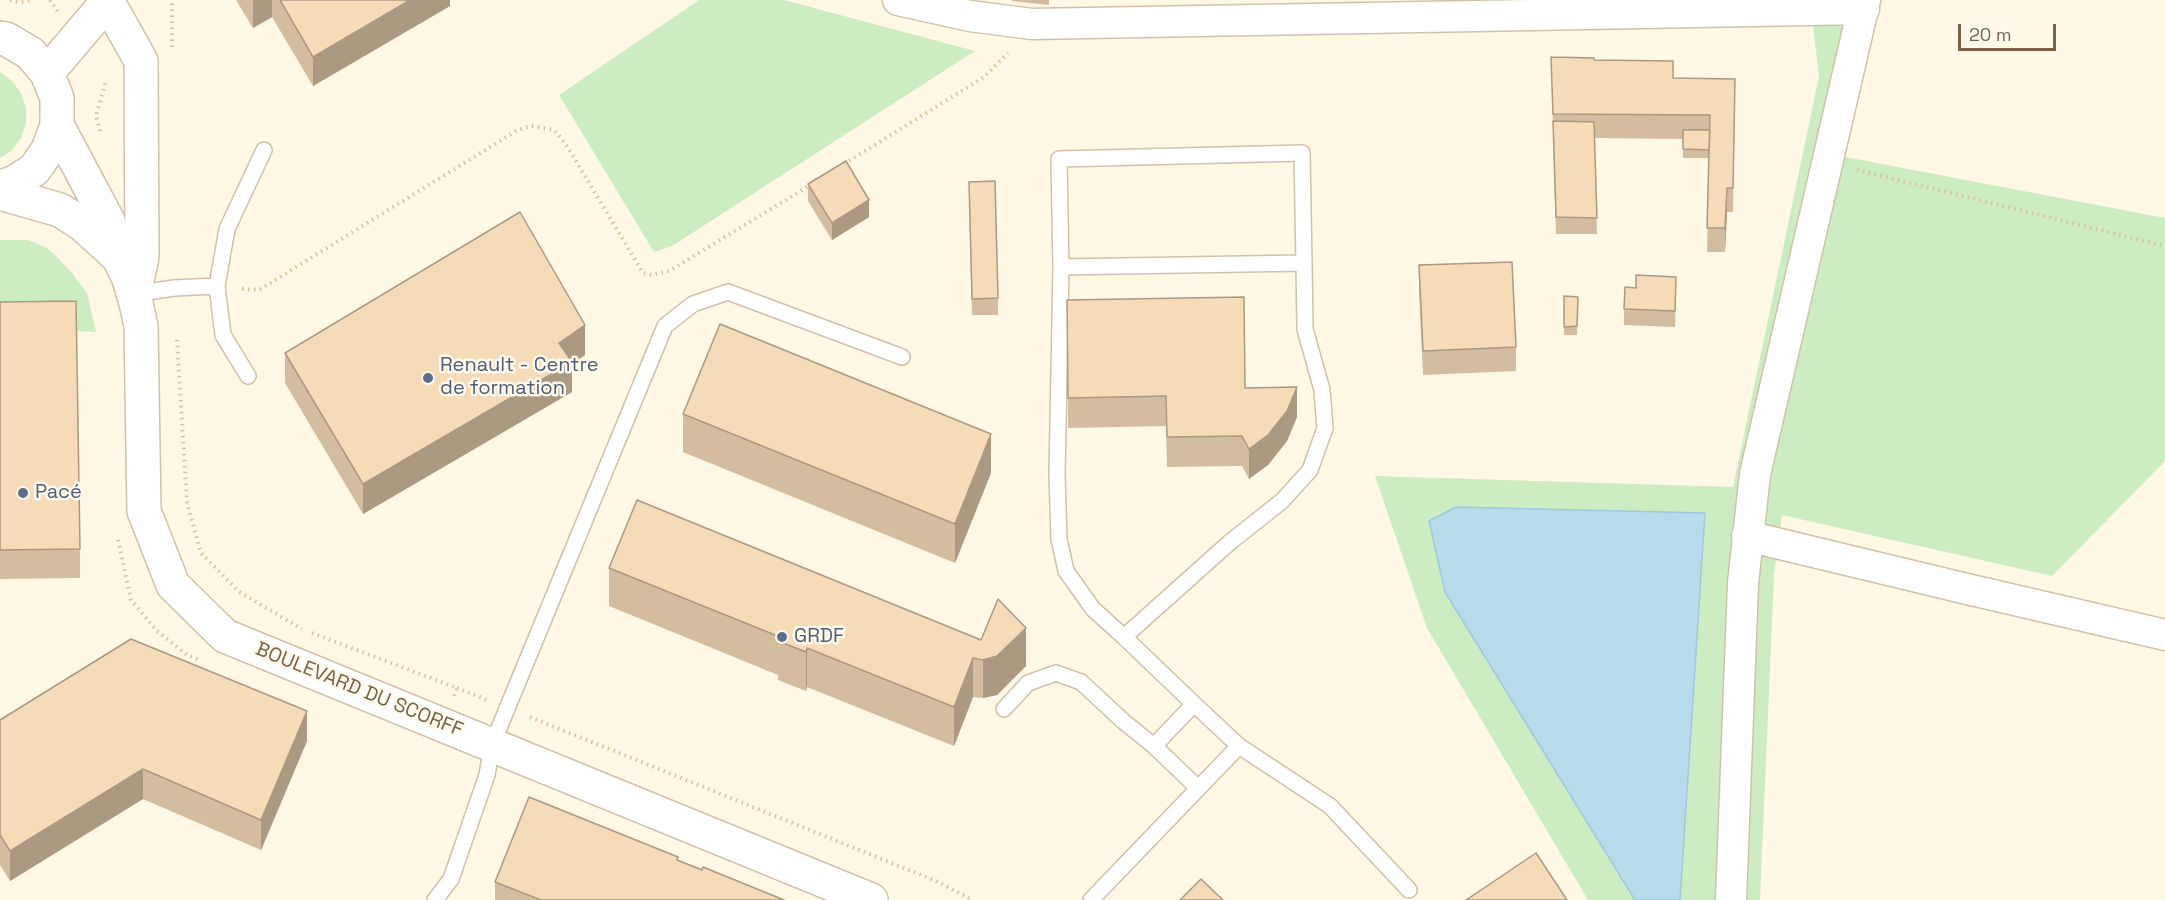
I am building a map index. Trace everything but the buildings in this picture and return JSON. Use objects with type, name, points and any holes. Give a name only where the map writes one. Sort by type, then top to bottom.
[{"type":"street","points":[[898,0],[970,8],[1032,24],[1087,11],[1864,5],[1755,474],[1743,583],[1731,900]]},
{"type":"street","points":[[47,73],[108,1],[141,61],[142,257],[134,294]]},
{"type":"street","points":[[0,38],[30,53],[47,73],[57,98],[57,125],[48,150],[34,170],[14,183],[0,187]]},
{"type":"street","name":"BOULEVARD DU SCORFF","points":[[57,125],[108,221],[119,258],[134,294],[141,326],[144,511],[173,585],[225,636],[871,900]]},
{"type":"street","name":"BOULEVARD DU SCORFF","points":[[0,193],[60,210],[82,224],[119,258]]},
{"type":"street","points":[[1747,536],[2165,635]]},
{"type":"lane","points":[[248,376],[223,335],[217,286],[227,229],[264,150]]},
{"type":"lane","points":[[1124,638],[1229,543],[1282,501],[1311,470],[1325,428],[1322,390],[1305,329],[1302,153],[1059,159],[1061,267],[1057,475],[1059,539],[1066,571],[1094,609],[1124,638],[1239,746],[1330,806],[1409,890]]},
{"type":"lane","points":[[1061,267],[1304,263]]},
{"type":"lane","points":[[134,294],[174,288],[217,286]]},
{"type":"lane","points":[[435,900],[451,879],[487,775],[492,745],[665,326],[693,304],[728,292],[902,357]]},
{"type":"lane","points":[[1004,709],[1028,683],[1056,673],[1082,681],[1198,788]]},
{"type":"lane","points":[[1154,746],[1194,704]]},
{"type":"lane","points":[[1091,900],[1239,746]]},
{"type":"path","points":[[10,0],[20,2],[31,0]]},
{"type":"path","points":[[171,55],[172,0]]},
{"type":"path","points":[[836,169],[984,77],[1032,24]]},
{"type":"path","points":[[217,286],[259,290],[516,131],[530,126],[554,130],[567,146],[643,273],[652,275],[669,271],[816,181]]},
{"type":"path","points":[[1827,163],[2165,246]]},
{"type":"path","points":[[174,288],[187,503],[201,553],[238,591],[300,628],[457,688],[936,881],[973,900]]},
{"type":"path","points":[[117,530],[119,551],[131,600],[157,632],[187,655],[209,664]]},
{"type":"path","points":[[444,725],[457,688]]},
{"type":"green space","points":[[699,0],[784,0],[975,51],[672,246],[654,252],[559,95]]},
{"type":"green space","points":[[1810,0],[1848,0],[1840,156],[2165,218],[2165,461],[2052,576],[1782,515],[1774,575],[1760,900],[1588,900],[1427,628],[1375,476],[1733,487],[1819,76]]},
{"type":"green space","points":[[0,72],[12,81],[21,93],[26,108],[26,123],[21,138],[11,151],[0,158]]},
{"type":"green space","points":[[0,240],[28,240],[45,247],[54,254],[87,293],[96,332],[76,331],[50,309],[0,301]]},
{"type":"water","points":[[1456,507],[1705,513],[1680,900],[1635,900],[1445,592],[1429,521]]},
{"type":"place","name":"Renault - Centre de formation","points":[[428,378]]},
{"type":"place","name":"Pacé","points":[[23,493]]},
{"type":"place","name":"GRDF","points":[[782,637]]}]
